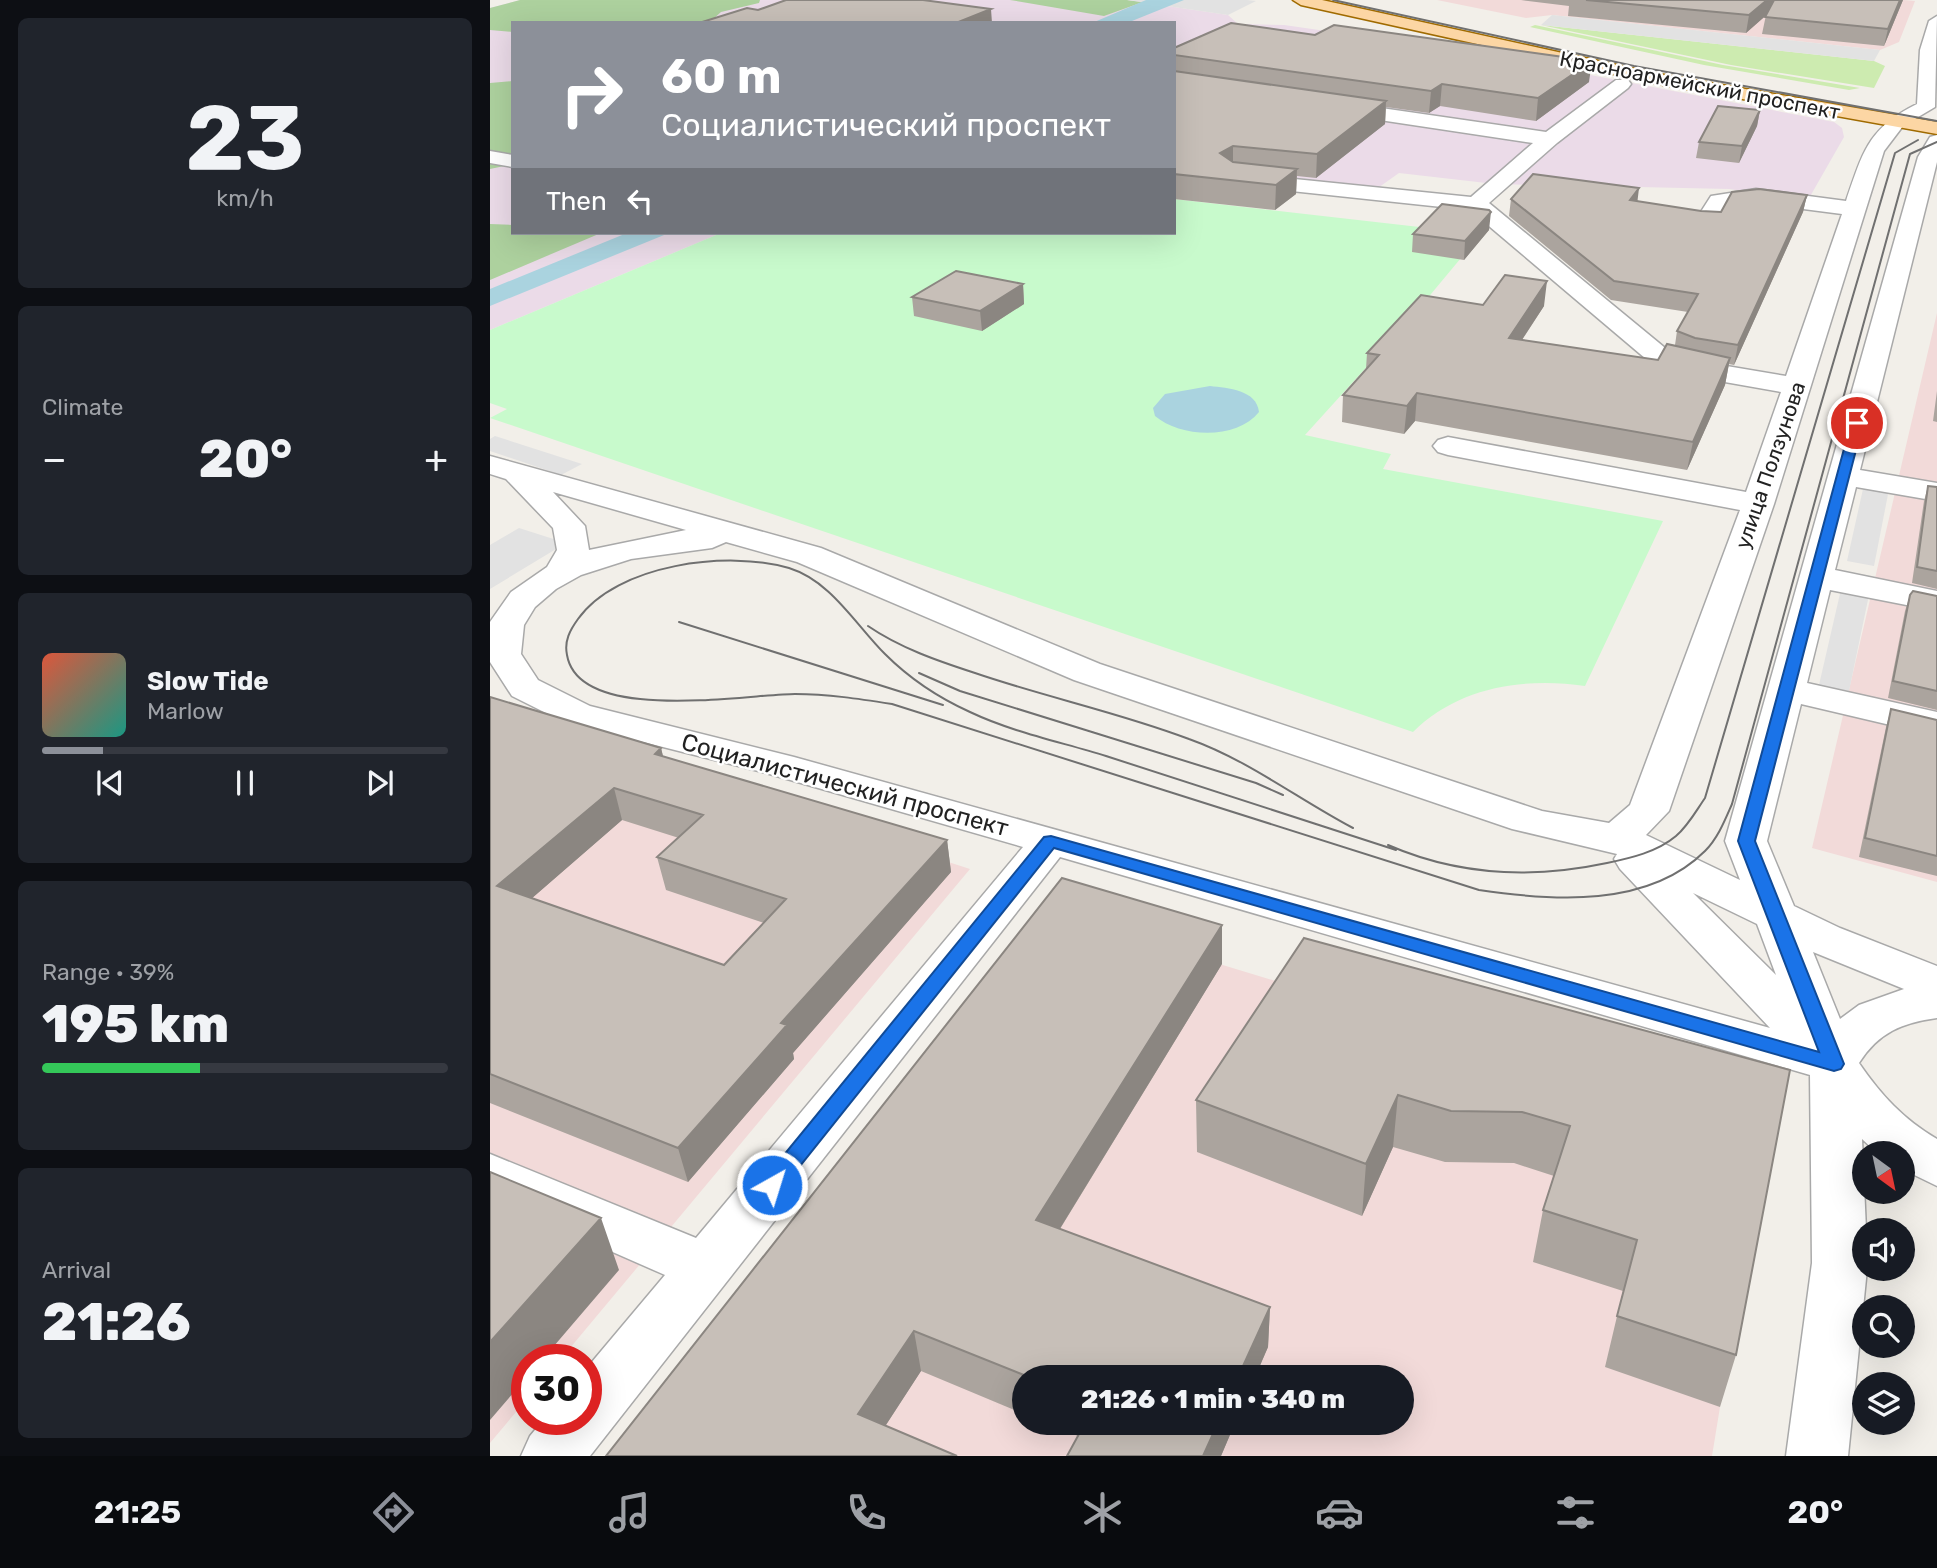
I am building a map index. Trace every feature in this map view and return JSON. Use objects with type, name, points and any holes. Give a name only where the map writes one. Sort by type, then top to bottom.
[{"type":"main road","name":"Красноармейский проспект","points":[[1301,0],[1653,78],[1893,108]]},
{"type":"main road","name":"Красноармейский проспект","points":[[1378,0],[1632,55]]},
{"type":"main road","name":"Красноармейский проспект","points":[[1669,62],[1893,108],[1935,127]]},
{"type":"street","points":[[1937,21],[1933,51],[1935,127],[1746,841],[1834,1064],[1863,1109],[1895,1139],[1937,1165]]},
{"type":"street","points":[[1476,204],[1495,184],[1622,84]]},
{"type":"street","points":[[1308,104],[1550,139]]},
{"type":"street","name":"улица Ползунова","points":[[1633,825],[1758,504],[1874,150],[1893,108]]},
{"type":"street","points":[[490,157],[511,161]]},
{"type":"street","points":[[1233,178],[1476,204],[1661,358],[1685,367],[1797,386]]},
{"type":"street","points":[[1706,221],[1719,201],[1743,195],[1854,209]]},
{"type":"street","points":[[1448,446],[1758,504]]},
{"type":"street","points":[[503,470],[809,555],[1087,672],[1561,830],[1633,825],[1776,915],[1824,939],[1937,984]]},
{"type":"street","points":[[503,470],[569,526],[573,550],[561,571]]},
{"type":"street","points":[[1843,476],[1937,492]]},
{"type":"street","points":[[497,654],[508,622],[533,590],[561,571],[612,552],[669,541],[738,537]]},
{"type":"street","points":[[1819,569],[1937,584]]},
{"type":"street","points":[[1819,569],[1937,601]]},
{"type":"street","name":"Социалистический проспект","points":[[497,654],[525,688],[577,713],[780,765],[1834,1064]]},
{"type":"street","points":[[1788,690],[1937,724]]},
{"type":"street","points":[[1633,825],[1656,882],[1834,1064]]},
{"type":"street","points":[[602,1394],[1051,841]]},
{"type":"street","points":[[1817,1456],[1840,1263],[1834,1064],[1849,1036],[1872,1017],[1911,1004],[1937,1001]]},
{"type":"street","points":[[490,1175],[705,1267]]},
{"type":"street","points":[[552,1456],[569,1435]]},
{"type":"shaded area","points":[[520,0],[1127,0],[1228,15],[1238,24],[1284,25],[1466,51],[1834,122],[1842,128],[1844,137],[1808,200],[1729,189],[1495,184],[1399,173],[1375,190],[1176,169],[1176,21],[511,21],[511,235],[716,235],[490,330],[490,8]]},
{"type":"shaded area","points":[[1127,0],[1247,0],[1256,1],[1228,15]]},
{"type":"shaded area","points":[[1437,0],[1915,1],[1899,42],[1880,50],[1552,15],[1526,18]]},
{"type":"shaded area","points":[[1552,15],[1880,50],[1874,61],[1541,25]]},
{"type":"shaded area","points":[[1937,313],[1937,882],[1812,848]]},
{"type":"shaded area","points":[[495,436],[582,464],[561,475],[490,451],[490,439]]},
{"type":"shaded area","points":[[1865,480],[1890,484],[1874,566],[1847,561]]},
{"type":"shaded area","points":[[519,528],[566,543],[490,589],[490,545]]},
{"type":"shaded area","points":[[1842,585],[1870,590],[1849,691],[1819,685]]},
{"type":"shaded area","points":[[490,714],[970,869],[573,1344],[511,1344],[511,1418],[490,1443]]},
{"type":"shaded area","points":[[1065,917],[1302,989],[1550,1056],[1720,1407],[1712,1456],[651,1456]]},
{"type":"green space","points":[[520,0],[760,0],[759,3],[721,12],[711,21],[511,21],[511,32],[490,30],[490,8]]},
{"type":"green space","points":[[1010,0],[1127,0],[1143,2],[1104,16]]},
{"type":"green space","points":[[1535,25],[1723,65],[1860,88],[1849,90],[1704,65],[1530,27]]},
{"type":"green space","points":[[1541,25],[1874,61],[1885,66],[1874,88],[1731,65]]},
{"type":"green space","points":[[511,81],[511,164],[490,169],[490,83]]},
{"type":"green space","points":[[1176,199],[1481,234],[1411,318],[1305,435],[1391,454],[1383,469],[1663,521],[1585,686],[1539,683],[1493,689],[1450,705],[1413,732],[490,418],[507,409],[490,403],[490,330],[716,235],[1176,235]]},
{"type":"green space","points":[[490,224],[511,225],[511,235],[596,235],[490,280]]},
{"type":"water","points":[[1146,0],[1184,0],[1132,21],[1097,21]]},
{"type":"water","points":[[622,235],[664,235],[490,306],[490,289]]},
{"type":"water","points":[[1210,386],[1240,391],[1253,399],[1259,412],[1237,428],[1208,433],[1179,429],[1155,416],[1153,408],[1165,394]]},
{"type":"building","points":[[786,0],[923,0],[991,9],[961,21],[705,21],[747,8],[758,10]]},
{"type":"building","points":[[1586,0],[1767,0],[1749,15]]},
{"type":"building","points":[[1774,0],[1900,0],[1888,29],[1765,17]]},
{"type":"building","points":[[1231,23],[1315,35],[1334,25],[1592,61],[1538,98],[1442,84],[1431,91],[1176,55],[1176,47]]},
{"type":"building","points":[[1176,71],[1386,101],[1317,154],[1233,146],[1220,153],[1233,162],[1297,169],[1276,185],[1176,174]]},
{"type":"building","points":[[1718,106],[1760,110],[1742,146],[1699,142]]},
{"type":"building","points":[[1533,174],[1639,188],[1630,200],[1701,211],[1721,212],[1732,192],[1759,189],[1807,195],[1738,345],[1695,338],[1677,331],[1698,294],[1614,281],[1511,199]]},
{"type":"building","points":[[1442,204],[1491,212],[1465,241],[1413,234]]},
{"type":"building","points":[[956,271],[1023,284],[980,311],[912,297]]},
{"type":"building","points":[[1505,275],[1547,281],[1509,338],[1658,360],[1667,344],[1730,358],[1693,442],[1417,393],[1407,406],[1343,395],[1379,355],[1367,353],[1421,295],[1483,305]]},
{"type":"building","points":[[1928,486],[1937,487],[1937,571],[1917,567]]},
{"type":"building","points":[[1913,591],[1937,596],[1937,691],[1893,681]]},
{"type":"building","points":[[490,697],[661,748],[655,754],[947,840],[781,1023],[787,1025],[678,1148],[490,1074]],"holes":[[[614,788],[703,815],[657,857],[786,899],[724,965],[497,886]]]},
{"type":"building","points":[[1891,709],[1937,720],[1937,856],[1865,838]]},
{"type":"building","points":[[1062,878],[1222,925],[1036,1220],[1270,1307],[1243,1365],[1012,1365],[1012,1370],[914,1331],[858,1414],[957,1456],[606,1456]]},
{"type":"building","points":[[1304,938],[1790,1070],[1736,1355],[1617,1316],[1637,1240],[1543,1210],[1570,1126],[1522,1112],[1451,1111],[1398,1095],[1366,1164],[1196,1100]]},
{"type":"building","points":[[490,1172],[601,1218],[490,1342]]},
{"type":"building","points":[[1078,1435],[1213,1435],[1203,1456],[1067,1456]]},
{"type":"tram line","points":[[1333,0],[1634,66],[1937,121]]},
{"type":"tram line","points":[[1388,845],[1469,869],[1523,873],[1551,871],[1607,863],[1643,854],[1669,842],[1688,823],[1705,798],[1895,153],[1918,140]]},
{"type":"tram line","points":[[1396,850],[1106,756],[1020,731],[970,712],[914,679],[885,654],[830,593],[804,574],[789,568],[764,563],[706,562],[675,566],[646,574],[619,585],[596,600],[578,619],[567,640],[567,655],[578,677],[601,691],[632,698],[668,701],[795,694],[892,704],[1479,890],[1568,898],[1628,891],[1656,883],[1682,869],[1710,846],[1732,804],[1910,154],[1937,142]]},
{"type":"tram line","points":[[679,622],[943,705]]},
{"type":"tram line","points":[[868,626],[906,647],[947,664],[1137,721],[1211,748],[1353,828]]},
{"type":"tram line","points":[[919,673],[960,691],[1256,783],[1283,795]]},
{"type":"route","points":[[772,1185],[1051,841],[1834,1064],[1746,841],[1857,423]]}]
